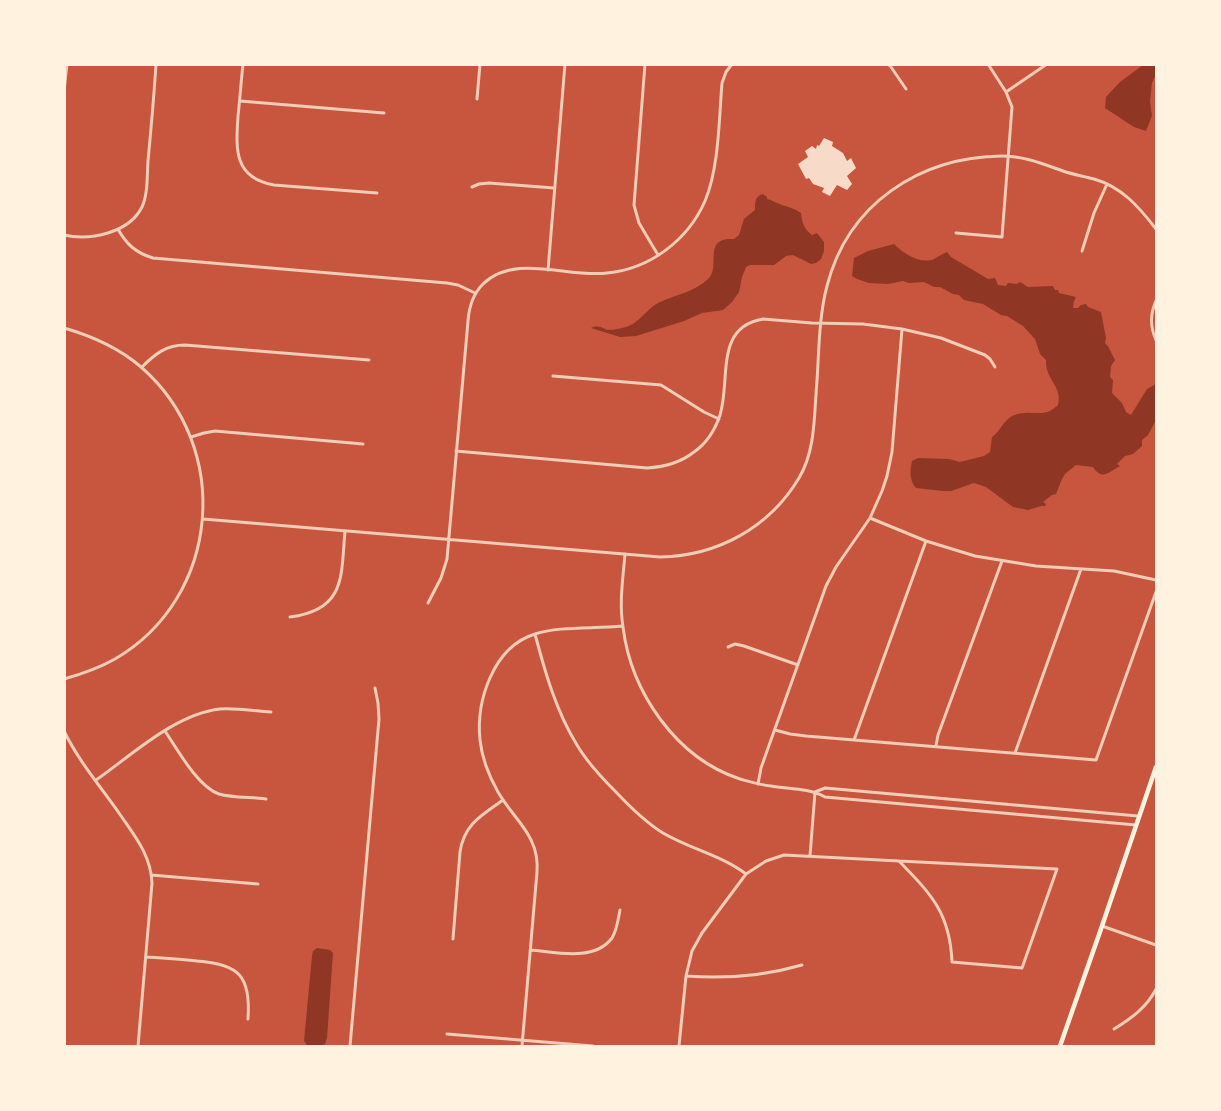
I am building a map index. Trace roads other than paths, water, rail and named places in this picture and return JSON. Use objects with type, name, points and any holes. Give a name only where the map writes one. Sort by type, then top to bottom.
[{"type":"main road","points":[[1060,1047],[1156,766]]},
{"type":"street","points":[[64,91],[67,64]]},
{"type":"street","points":[[64,236],[91,237],[118,229],[134,218],[142,208],[156,64]]},
{"type":"street","points":[[243,64],[237,152],[243,166],[255,179],[274,185],[377,193]]},
{"type":"street","points":[[477,99],[480,64]]},
{"type":"street","points":[[548,270],[565,64]]},
{"type":"street","points":[[645,64],[634,205],[639,223],[658,255]]},
{"type":"street","points":[[428,603],[443,573],[447,559],[468,314],[475,293],[491,277],[508,269],[605,273],[632,268],[674,244],[700,213],[708,195],[714,171],[722,83],[732,64]]},
{"type":"street","points":[[888,64],[906,89]]},
{"type":"street","points":[[956,233],[1002,237],[1012,111],[1006,92],[988,64]]},
{"type":"street","points":[[1006,92],[1047,64]]},
{"type":"street","points":[[240,101],[384,113]]},
{"type":"street","points":[[203,519],[671,557],[712,549],[730,542],[754,527],[781,503],[805,467],[809,453],[825,293],[836,259],[852,232],[881,198],[904,182],[939,165],[972,158],[1008,156],[1031,160],[1107,184],[1132,200],[1156,229]]},
{"type":"street","points":[[472,188],[479,184],[489,183],[554,188]]},
{"type":"street","points":[[1082,251],[1090,222],[1107,184]]},
{"type":"street","points":[[118,229],[129,246],[153,258],[447,283],[458,285],[475,293]]},
{"type":"street","points":[[1156,301],[1151,321],[1156,340]]},
{"type":"street","points":[[456,451],[635,467],[656,467],[687,458],[698,450],[710,436],[718,419],[722,406],[728,349],[732,339],[741,328],[755,320],[863,324],[902,329],[963,345],[985,355],[994,367]]},
{"type":"street","points":[[64,328],[101,341],[120,351],[142,367],[168,397],[191,437],[202,477],[203,519],[199,547],[188,578],[179,595],[159,622],[142,639],[114,659],[64,679]]},
{"type":"street","points":[[758,784],[761,768],[826,586],[832,573],[870,518],[882,491],[889,465],[902,329]]},
{"type":"street","points":[[142,367],[161,350],[185,345],[369,360]]},
{"type":"street","points":[[553,376],[661,386],[718,419]]},
{"type":"street","points":[[191,437],[215,431],[363,444]]},
{"type":"street","points":[[870,518],[926,541],[1002,561],[1036,566],[1114,571],[1156,580]]},
{"type":"street","points":[[290,617],[314,612],[332,597],[340,580],[345,531]]},
{"type":"street","points":[[854,740],[926,541]]},
{"type":"street","points":[[625,554],[622,626],[634,672],[648,700],[664,724],[701,759],[730,775],[758,784],[815,792],[825,797],[1136,825]]},
{"type":"street","points":[[936,747],[938,735],[1002,561]]},
{"type":"street","points":[[1015,753],[1081,569]]},
{"type":"street","points":[[775,730],[796,735],[1096,760],[1156,592]]},
{"type":"street","points":[[522,1047],[537,857],[530,837],[503,800],[488,773],[482,750],[480,723],[483,699],[492,674],[502,657],[517,642],[534,634],[554,630],[622,626]]},
{"type":"street","points":[[534,634],[550,687],[563,719],[578,746],[600,775],[632,809],[652,826],[666,835],[725,861],[746,874]]},
{"type":"street","points":[[728,647],[735,644],[744,646],[798,665]]},
{"type":"street","points":[[350,1047],[379,719],[375,688]]},
{"type":"street","points":[[96,780],[181,720],[209,711],[225,709],[271,712]]},
{"type":"street","points":[[64,731],[69,742],[147,856],[152,875],[138,1047]]},
{"type":"street","points":[[165,731],[200,781],[210,789],[225,795],[266,799]]},
{"type":"street","points":[[815,792],[825,788],[1139,816]]},
{"type":"street","points":[[810,856],[815,792]]},
{"type":"street","points":[[453,939],[463,838],[473,822],[503,800]]},
{"type":"street","points":[[679,1047],[686,976],[698,939],[746,874],[760,863],[775,858],[789,855],[810,856],[899,861],[1057,870],[1022,968],[951,962],[948,930],[940,909],[899,861]]},
{"type":"street","points":[[152,875],[258,884]]},
{"type":"street","points":[[531,950],[578,953],[594,951],[612,937],[620,910]]},
{"type":"street","points":[[1102,926],[1156,945]]},
{"type":"street","points":[[146,957],[217,963],[230,968],[239,975],[248,990],[248,1019]]},
{"type":"street","points":[[686,976],[718,978],[748,976],[778,972],[802,965]]},
{"type":"street","points":[[1114,1029],[1138,1013],[1156,989]]},
{"type":"street","points":[[447,1034],[593,1047]]}]
